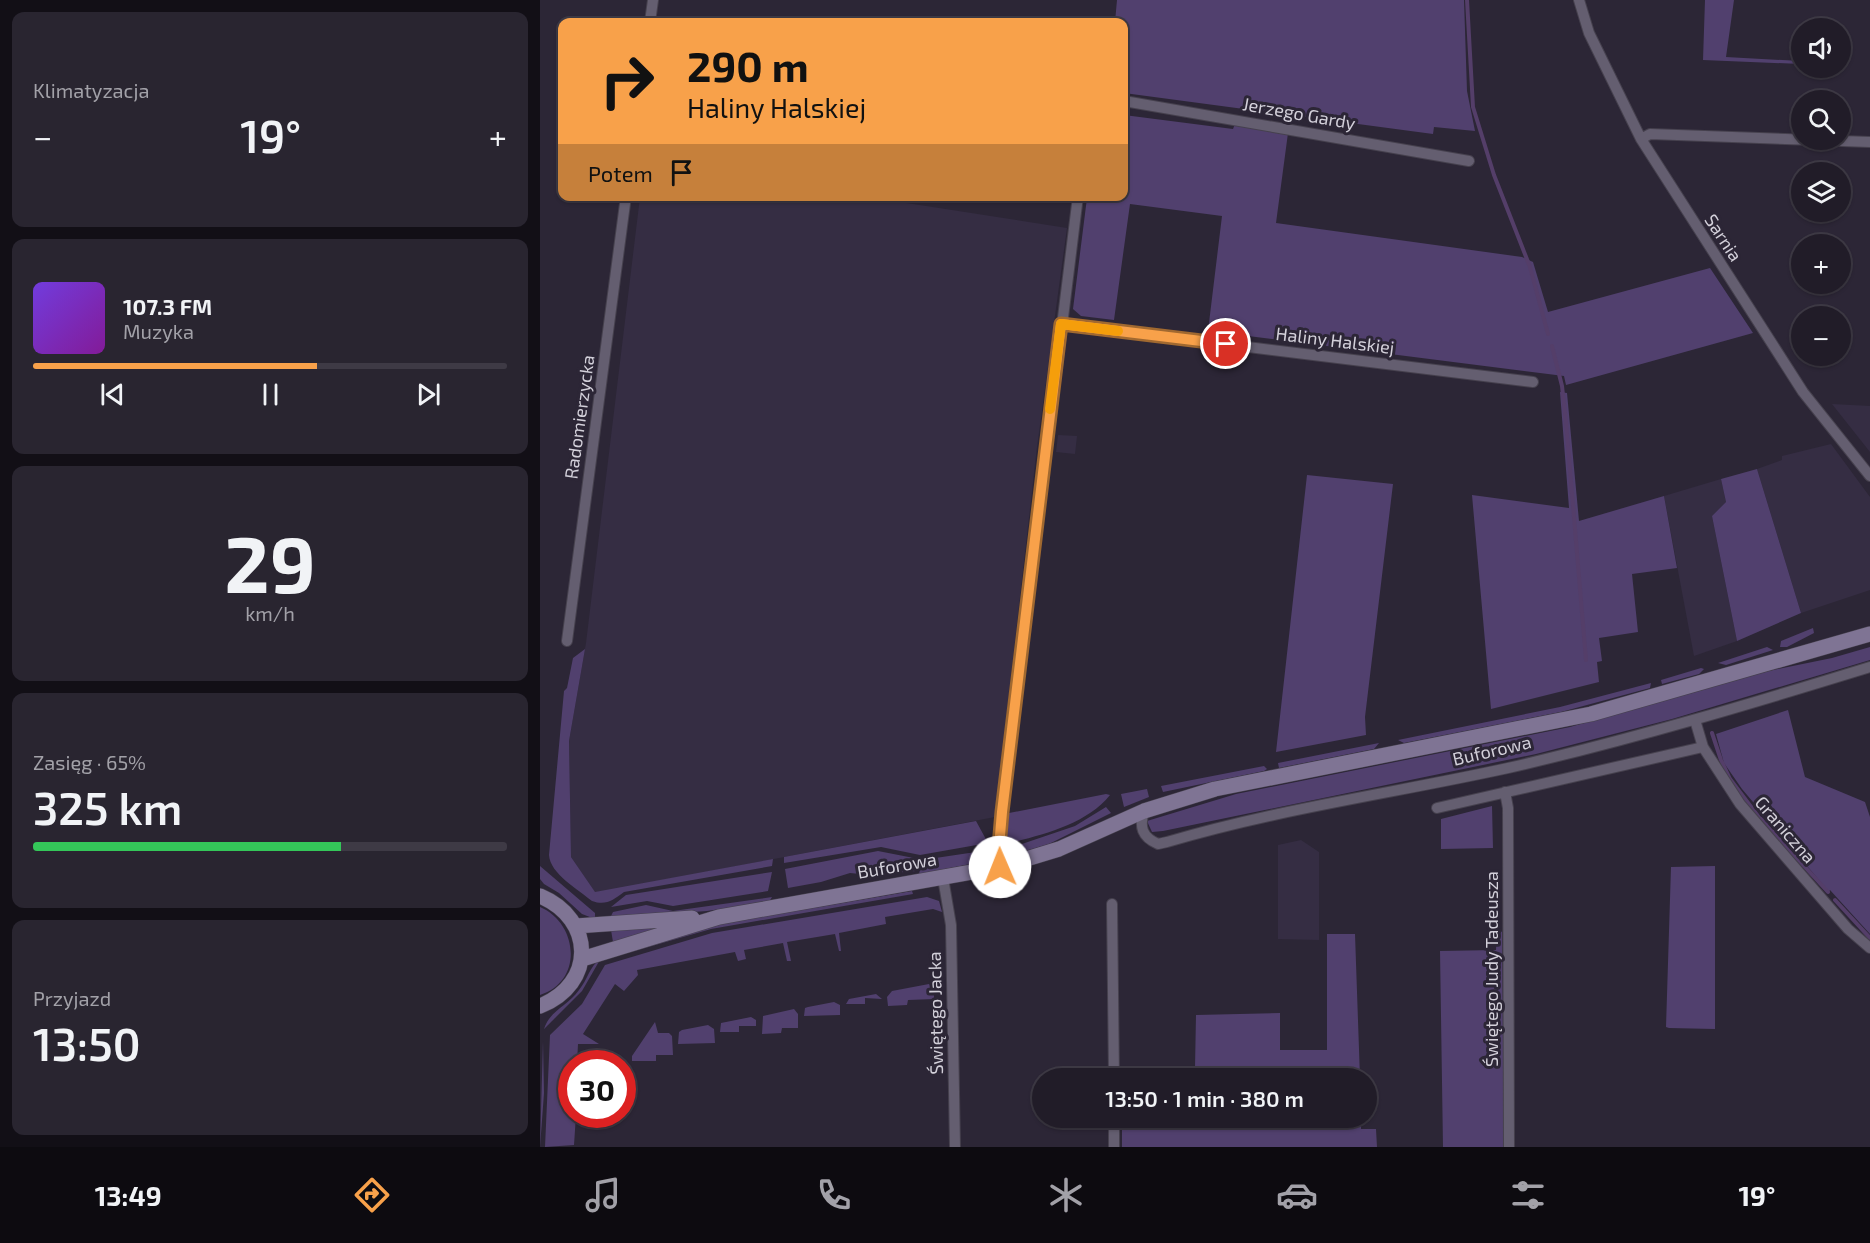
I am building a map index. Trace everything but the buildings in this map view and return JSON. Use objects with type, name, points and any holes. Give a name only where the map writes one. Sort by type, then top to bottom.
[{"type":"main road","name":"Buforowa","points":[[576,926],[719,917],[1000,867],[1059,849],[1144,811],[1215,789],[1591,714],[1870,634]]},
{"type":"main road","points":[[540,896],[566,911],[576,926],[581,942],[582,959],[577,975],[568,989],[555,1000],[540,1006]]},
{"type":"main road","name":"Buforowa","points":[[582,959],[719,917]]},
{"type":"street","points":[[651,18],[653,0]]},
{"type":"street","name":"Sarnia","points":[[1579,0],[1589,33],[1641,139],[1803,392],[1870,476]]},
{"type":"street","name":"Jerzego Gardy","points":[[1128,102],[1469,161]]},
{"type":"street","points":[[1641,139],[1650,134],[1870,142]]},
{"type":"street","name":"Radomierzycka","points":[[567,641],[625,201]]},
{"type":"street","points":[[1000,867],[1002,812],[1077,201]]},
{"type":"street","name":"Haliny Halskiej","points":[[1061,324],[1533,382]]},
{"type":"street","name":"Buforowa","points":[[1144,811],[1141,828],[1145,836],[1158,844],[1262,817],[1531,762],[1695,720],[1870,668]]},
{"type":"street","name":"Graniczna","points":[[1695,720],[1703,747],[1733,795],[1767,838],[1848,929],[1870,948]]},
{"type":"street","points":[[1437,808],[1703,747]]},
{"type":"street","name":"Świętego Judy Tadeusza","points":[[1505,792],[1508,819],[1509,1147]]},
{"type":"street","name":"Świętego Jacka","points":[[943,878],[951,925],[955,1147]]},
{"type":"street","points":[[1113,904],[1114,1068]]},
{"type":"street","points":[[1114,1128],[1114,1147]]},
{"type":"shaded area","points":[[1117,0],[1464,0],[1467,91],[1475,131],[1434,127],[1433,134],[1128,94],[1128,18],[1115,18]]},
{"type":"shaded area","points":[[1705,0],[1734,0],[1726,57],[1791,60],[1791,64],[1703,60]]},
{"type":"shaded area","points":[[1128,116],[1233,129],[1235,124],[1288,133],[1276,223],[1522,257],[1533,262],[1548,312],[1710,268],[1753,333],[1566,385],[1564,376],[1208,331],[1222,216],[1130,204],[1114,320],[1081,316],[1073,309],[1087,201],[1128,201]]},
{"type":"shaded area","points":[[640,201],[894,201],[1067,228],[1037,447],[995,817],[595,893],[571,857],[569,741],[586,643]]},
{"type":"shaded area","points":[[1560,392],[1567,393],[1579,521],[1664,496],[1677,568],[1632,574],[1638,632],[1599,638],[1602,661],[1597,662],[1599,682],[1491,709],[1472,495],[1569,508]]},
{"type":"shaded area","points":[[1832,404],[1870,406],[1870,452]]},
{"type":"shaded area","points":[[1058,435],[1077,436],[1075,454],[1056,452]]},
{"type":"shaded area","points":[[1831,444],[1870,497],[1870,590],[1801,613],[1757,469],[1782,460],[1782,456]]},
{"type":"shaded area","points":[[1757,469],[1801,613],[1737,641],[1712,516],[1726,502],[1721,479]]},
{"type":"shaded area","points":[[1307,475],[1393,484],[1365,717],[1366,735],[1276,752]]},
{"type":"shaded area","points":[[1721,479],[1726,502],[1712,516],[1737,641],[1694,656],[1664,496]]},
{"type":"shaded area","points":[[1813,628],[1814,633],[1787,647],[1780,647],[1781,641]]},
{"type":"shaded area","points":[[1767,647],[1773,650],[1726,665],[1718,663]]},
{"type":"shaded area","points":[[1870,647],[1870,660],[1672,719],[1536,754],[1163,831],[1152,832],[1147,821],[1236,794],[1570,727],[1768,671],[1832,658]]},
{"type":"shaded area","points":[[585,649],[569,741],[571,857],[595,892],[773,859],[772,866],[624,892],[613,900],[601,903],[592,901],[554,869],[549,855],[564,691],[567,688],[573,658]]},
{"type":"shaded area","points":[[1704,669],[1699,674],[1662,684],[1661,680]]},
{"type":"shaded area","points":[[1651,683],[1650,688],[1561,712],[1404,743],[1398,740],[1560,707]]},
{"type":"shaded area","points":[[1788,710],[1805,777],[1865,802],[1870,817],[1870,934],[1830,890],[1829,892],[1742,789],[1724,763],[1716,734]]},
{"type":"shaded area","points":[[1379,743],[1374,749],[1279,768],[1278,763]]},
{"type":"shaded area","points":[[1264,766],[1267,769],[1264,771],[1163,792],[1161,786]]},
{"type":"shaded area","points":[[1147,789],[1149,797],[1124,807],[1121,794]]},
{"type":"shaded area","points":[[1110,795],[1100,805],[1076,821],[1006,844],[1009,813]]},
{"type":"shaded area","points":[[1492,806],[1493,848],[1441,849],[1441,819]]},
{"type":"shaded area","points":[[1106,807],[1111,813],[1049,844],[1008,856],[1013,847],[1075,826]]},
{"type":"shaded area","points":[[976,821],[988,843],[920,855],[881,847],[784,863],[784,857]]},
{"type":"shaded area","points":[[1301,840],[1319,852],[1319,940],[1278,939],[1278,845]]},
{"type":"shaded area","points":[[996,849],[997,859],[919,874],[922,860]]},
{"type":"shaded area","points":[[878,851],[919,859],[916,871],[870,875],[850,873],[821,882],[788,888],[785,869]]},
{"type":"shaded area","points":[[540,866],[595,913],[595,919],[582,914],[559,893],[544,884],[540,879]]},
{"type":"shaded area","points":[[1715,866],[1715,1029],[1669,1028],[1666,1027],[1671,867]]},
{"type":"shaded area","points":[[772,872],[768,891],[673,906],[647,901],[611,907],[626,895]]},
{"type":"shaded area","points":[[912,891],[913,894],[711,929],[624,954],[709,926]]},
{"type":"shaded area","points":[[772,897],[769,902],[707,911],[610,918],[613,912],[646,905],[673,911]]},
{"type":"shaded area","points":[[927,897],[939,901],[942,912],[933,909],[885,917],[886,924],[839,933],[841,951],[839,951],[835,934],[787,942],[791,961],[787,961],[783,943],[744,950],[746,959],[738,961],[735,952],[637,970],[638,975],[624,991],[615,984],[583,1034],[599,1044],[578,1044],[578,1050],[558,1050],[558,1128],[575,1128],[574,1145],[545,1147],[550,1035],[582,1004],[605,965],[712,933]]},
{"type":"shaded area","points":[[540,907],[553,915],[562,926],[571,952],[564,978],[554,988],[540,995]]},
{"type":"shaded area","points":[[658,926],[660,928],[613,942],[611,930]]},
{"type":"shaded area","points":[[1497,929],[1502,932],[1504,1147],[1443,1147],[1440,951],[1496,950]]},
{"type":"shaded area","points":[[1327,934],[1355,934],[1360,1068],[1195,1068],[1196,1015],[1280,1013],[1280,1050],[1327,1050]]},
{"type":"shaded area","points":[[601,958],[582,991],[544,1029],[550,1017],[579,990],[594,965]]},
{"type":"shaded area","points":[[929,984],[934,989],[934,999],[908,1000],[907,1005],[888,1006],[887,997],[892,991]]},
{"type":"shaded area","points":[[876,994],[882,999],[865,998],[865,1004],[846,1004],[849,999]]},
{"type":"shaded area","points":[[834,1002],[840,1005],[840,1015],[804,1016],[805,1008]]},
{"type":"shaded area","points":[[794,1009],[798,1014],[798,1028],[782,1028],[781,1033],[762,1034],[763,1016]]},
{"type":"shaded area","points":[[751,1017],[756,1020],[756,1026],[739,1026],[739,1032],[720,1032],[721,1023]]},
{"type":"shaded area","points":[[655,1022],[658,1033],[669,1033],[672,1036],[673,1055],[656,1055],[656,1061],[636,1061],[636,1050]]},
{"type":"shaded area","points":[[708,1025],[714,1029],[715,1043],[678,1044],[679,1032],[682,1030]]},
{"type":"shaded area","points":[[543,1041],[544,1093],[540,1147]]},
{"type":"shaded area","points":[[1122,1128],[1361,1128],[1376,1129],[1377,1147],[1122,1147]]},
{"type":"waterway","points":[[1467,0],[1473,107],[1494,175],[1530,267],[1548,334]]},
{"type":"waterway","points":[[1552,346],[1562,386],[1566,422],[1586,660]]},
{"type":"waterway","points":[[1712,733],[1730,779],[1758,816]]},
{"type":"waterway","points":[[1760,818],[1828,892]]},
{"type":"waterway","points":[[1835,900],[1870,938]]},
{"type":"slow traffic","points":[[1050,409],[1061,324],[1118,331]]},
{"type":"route","points":[[1000,867],[1002,812],[1061,324],[1226,344]]}]
